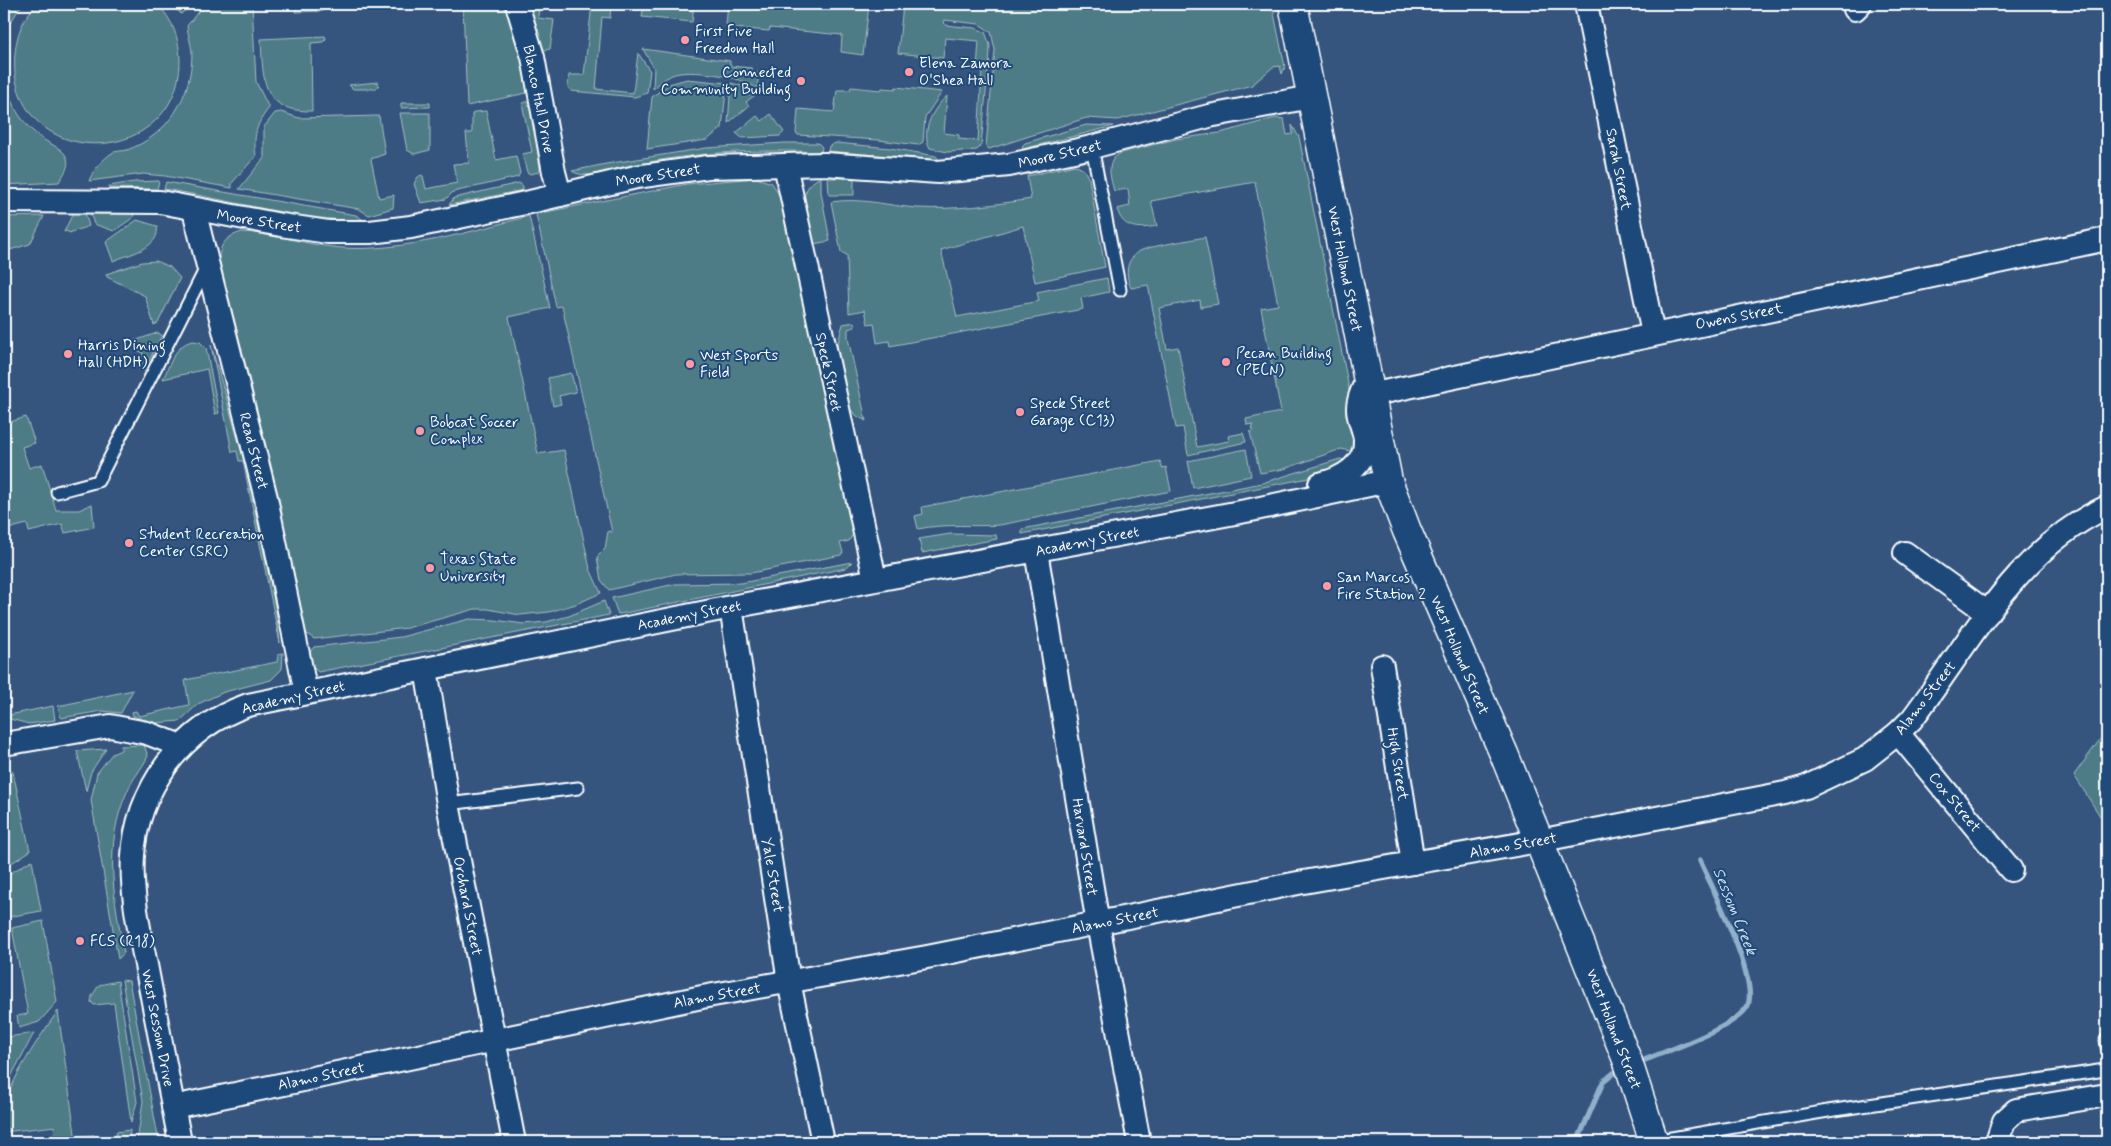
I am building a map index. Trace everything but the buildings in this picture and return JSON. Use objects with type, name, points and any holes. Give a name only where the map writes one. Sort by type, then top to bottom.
[{"type":"street","name":"Blanco Hall Drive","points":[[517,4],[533,58],[560,195]]},
{"type":"street","name":"West Holland Street","points":[[1293,4],[1388,481],[1407,531],[1504,754],[1628,1062],[1654,1142]]},
{"type":"street","name":"Sarah Street","points":[[1586,4],[1653,334]]},
{"type":"street","name":"Moore Street","points":[[4,201],[160,202],[194,210],[328,232],[370,232],[411,226],[636,177],[708,168],[825,164],[947,171],[1009,165],[1092,147],[1210,116],[1311,97]]},
{"type":"street","name":"Speck Street","points":[[785,165],[874,580]]},
{"type":"street","name":"Read Street","points":[[194,210],[266,498],[306,693]]},
{"type":"street","name":"Owens Street","points":[[1369,387],[1653,334],[2107,240]]},
{"type":"street","points":[[1306,498],[1318,484],[1345,475],[1361,457],[1365,439],[1358,409],[1360,396],[1369,387]]},
{"type":"street","name":"Academy Street","points":[[181,746],[204,726],[235,710],[306,693],[731,607],[1036,551],[1388,481]]},
{"type":"street","name":"Alamo Street","points":[[173,1107],[638,1010],[1098,924],[1298,883],[1538,841],[1806,787],[1865,759],[1898,733],[1920,708],[2011,583],[2045,548],[2081,521],[2107,507]]},
{"type":"street","name":"Harvard Street","points":[[1036,551],[1098,924],[1139,1142]]},
{"type":"street","points":[[1905,553],[1988,613]]},
{"type":"street","name":"Yale Street","points":[[731,607],[789,982],[823,1142]]},
{"type":"street","name":"High Street","points":[[1382,666],[1413,863]]},
{"type":"street","name":"Orchard Street","points":[[426,669],[448,804],[514,1142]]},
{"type":"street","points":[[4,744],[110,726],[148,733],[181,746]]},
{"type":"street","name":"Cox Street","points":[[1898,733],[2011,870]]},
{"type":"street","name":"West Sessom Drive","points":[[180,1142],[139,925],[132,859],[137,822],[146,798],[181,746]]},
{"type":"street","points":[[1997,1142],[2000,1128],[2004,1121],[2016,1110],[2107,1095]]},
{"type":"lane","points":[[1092,147],[1120,290]]},
{"type":"lane","points":[[57,492],[98,481],[208,264]]},
{"type":"lane","points":[[448,804],[578,788]]},
{"type":"lane","points":[[1654,1142],[1828,1111],[2105,1070],[2107,1066]]},
{"type":"green space","points":[[4,4],[22,4],[7,28],[4,28]]},
{"type":"green space","points":[[38,4],[157,4],[163,10],[175,31],[179,46],[180,62],[173,96],[155,121],[130,137],[101,144],[72,141],[45,128],[25,105],[15,73],[16,45],[21,27]]},
{"type":"green space","points":[[172,4],[192,4],[181,14]]},
{"type":"green space","points":[[204,4],[252,4],[256,82],[269,108],[256,130],[256,156],[232,183],[232,188],[143,174],[89,181],[96,169],[109,155],[113,152],[127,150],[155,135],[175,112],[183,98],[191,68],[192,52],[187,26]]},
{"type":"green space","points":[[463,4],[507,4],[531,92],[467,106]]},
{"type":"green space","points":[[528,4],[539,4],[538,18],[554,20],[550,49],[541,51]]},
{"type":"green space","points":[[592,4],[611,4],[610,18],[602,17],[596,89],[633,93],[638,53],[650,71],[647,93],[635,97],[571,91],[568,87],[569,75],[584,75]]},
{"type":"green space","points":[[644,4],[694,4],[692,22],[642,17]]},
{"type":"green space","points":[[728,4],[869,5],[863,55],[841,52],[842,35],[770,28],[769,31],[735,28],[735,26],[726,25]]},
{"type":"green space","points":[[945,4],[1272,4],[1285,67],[1282,74],[1280,66],[1273,67],[1252,85],[1118,120],[1086,118],[989,149],[986,146],[995,50],[991,32],[979,24],[944,20],[945,25],[975,28],[985,32],[990,45],[989,70],[977,68],[979,41],[945,38],[943,58],[898,53],[903,5],[944,9]]},
{"type":"green space","points":[[323,5],[323,11],[295,12],[297,6]]},
{"type":"green space","points":[[325,36],[326,39],[323,42],[311,43],[312,111],[295,110],[283,106],[274,99],[268,90],[263,67],[261,39]]},
{"type":"green space","points":[[643,49],[730,61],[730,66],[752,68],[752,72],[759,73],[757,89],[741,80],[716,74],[691,72],[672,75],[664,79],[653,89],[654,68]]},
{"type":"green space","points":[[982,70],[988,71],[981,146],[977,150],[947,152],[930,148],[927,134],[930,120],[937,106],[947,96],[944,133],[959,135],[959,139],[978,141]]},
{"type":"green space","points":[[4,75],[12,103],[22,119],[35,133],[60,149],[67,158],[67,168],[59,182],[4,185]]},
{"type":"green space","points":[[687,79],[727,83],[722,128],[707,140],[647,149],[652,97],[669,84]]},
{"type":"green space","points":[[377,82],[379,85],[375,89],[353,89],[349,85]]},
{"type":"green space","points":[[731,83],[746,87],[755,95],[746,102],[749,106],[728,123]]},
{"type":"green space","points":[[851,87],[881,90],[882,88],[895,89],[896,87],[942,92],[925,117],[923,142],[918,145],[879,140],[798,135],[796,133],[798,109],[834,112],[837,90],[850,90]]},
{"type":"green space","points":[[531,101],[540,168],[539,172],[530,174],[527,172],[522,154],[532,152],[522,103]]},
{"type":"green space","points":[[401,103],[430,103],[430,107],[401,108]]},
{"type":"green space","points":[[486,111],[496,160],[516,156],[520,173],[518,177],[453,192],[446,199],[421,203],[414,184],[421,175],[423,176],[426,189],[457,183],[453,164],[469,163],[466,133],[472,133],[472,114]]},
{"type":"green space","points":[[281,112],[299,118],[379,116],[385,154],[371,159],[379,198],[394,195],[393,208],[369,215],[359,209],[239,189],[264,158],[264,127],[275,113]]},
{"type":"green space","points":[[400,113],[430,113],[430,150],[414,154],[407,150]]},
{"type":"green space","points":[[771,114],[784,132],[780,136],[742,138],[736,133],[757,116],[762,121]]},
{"type":"green space","points":[[1275,118],[1284,119],[1287,135],[1293,134],[1292,125],[1299,137],[1358,434],[1355,452],[1341,449],[1284,469],[1260,473],[1250,432],[1253,431],[1252,424],[1247,425],[1246,419],[1281,412],[1261,308],[1278,305],[1255,182],[1151,201],[1157,226],[1144,228],[1128,224],[1120,216],[1117,209],[1130,206],[1128,189],[1114,191],[1110,169],[1113,160],[1121,153],[1176,139],[1220,133]]},
{"type":"green space","points":[[1086,125],[1114,126],[1023,149],[1022,146],[1025,143]]},
{"type":"green space","points":[[818,143],[822,147],[821,152],[750,151],[677,157],[593,175],[578,174],[572,171],[706,148]]},
{"type":"green space","points":[[836,143],[890,148],[936,156],[939,160],[828,151],[829,146]]},
{"type":"green space","points":[[1075,165],[1084,170],[1089,179],[1105,267],[1035,282],[1023,226],[941,250],[957,317],[1039,301],[1037,292],[1107,278],[1109,292],[1081,298],[1083,309],[890,346],[889,341],[877,343],[874,323],[868,324],[865,310],[849,313],[847,255],[841,252],[831,202],[864,201],[917,208],[946,208],[974,207],[1031,199],[1027,176]]},
{"type":"green space","points":[[821,177],[821,192],[830,241],[813,244],[805,216],[804,198],[812,183]]},
{"type":"green space","name":"West Sports Field","points":[[756,178],[772,183],[781,198],[853,534],[849,541],[840,543],[843,552],[841,555],[751,573],[676,574],[609,590],[601,580],[597,557],[605,549],[608,531],[612,532],[562,306],[556,307],[536,214],[687,184]]},
{"type":"green space","points":[[828,178],[854,178],[854,195],[829,195]]},
{"type":"green space","points":[[159,181],[157,189],[109,188],[109,186],[134,182]]},
{"type":"green space","points":[[166,182],[356,215],[365,221],[339,220],[264,209],[164,189]]},
{"type":"green space","points":[[519,183],[523,186],[523,190],[449,205],[454,198]]},
{"type":"green space","points":[[73,213],[85,213],[89,226],[69,233],[67,231],[64,232]]},
{"type":"green space","points":[[90,213],[133,213],[134,217],[114,231],[94,224]]},
{"type":"green space","points":[[44,216],[30,244],[10,250],[4,263],[4,217]]},
{"type":"green space","points":[[529,216],[550,308],[509,317],[538,454],[564,450],[590,569],[601,593],[576,604],[549,612],[520,615],[488,609],[475,609],[407,628],[314,639],[306,633],[272,470],[219,260],[222,245],[228,238],[242,232],[330,247],[389,247],[437,239]]},
{"type":"green space","points":[[137,220],[157,226],[157,234],[154,240],[135,253],[113,261],[106,242]]},
{"type":"green space","points":[[1205,237],[1218,304],[1201,307],[1200,300],[1159,308],[1167,349],[1178,347],[1197,447],[1229,441],[1228,436],[1243,433],[1246,442],[1188,455],[1183,427],[1176,428],[1148,285],[1131,288],[1127,273],[1131,259],[1140,251]]},
{"type":"green space","points":[[156,261],[170,267],[180,278],[158,323],[154,325],[145,296],[107,277],[106,274],[142,262]]},
{"type":"green space","points":[[854,322],[855,327],[848,329],[848,338],[866,421],[857,416],[848,407],[833,361],[843,324]]},
{"type":"green space","points":[[157,333],[162,335],[144,371],[136,367],[143,353],[131,347],[134,341]]},
{"type":"green space","points":[[193,341],[200,342],[206,348],[219,413],[215,414],[207,369],[163,379],[177,351],[182,346]]},
{"type":"green space","points":[[211,345],[246,467],[276,610],[280,643],[243,461],[239,461],[237,451],[232,452]]},
{"type":"green space","points":[[571,373],[576,392],[559,396],[561,404],[553,406],[548,378]]},
{"type":"green space","points":[[26,417],[35,443],[22,447],[29,468],[42,464],[56,510],[79,510],[92,504],[94,527],[65,533],[62,524],[29,532],[27,524],[4,530],[4,424]]},
{"type":"green space","points":[[1246,449],[1251,476],[1193,488],[1188,461]]},
{"type":"green space","points":[[1340,459],[1349,461],[1314,477],[1022,534],[1022,529],[1262,483]]},
{"type":"green space","points":[[1160,461],[1162,468],[1166,467],[1171,491],[1000,525],[939,526],[918,529],[915,516],[923,514],[922,507]]},
{"type":"green space","points":[[950,534],[996,535],[997,539],[922,553],[919,539]]},
{"type":"green space","points":[[852,562],[846,568],[625,613],[618,614],[612,598],[675,584],[741,583]]},
{"type":"green space","points":[[604,601],[609,615],[318,672],[311,665],[308,654],[314,647],[401,637],[469,619],[524,624],[546,622],[569,616]]},
{"type":"green space","points":[[283,653],[282,669],[271,680],[224,692],[198,704],[180,721],[155,723],[133,716],[132,712],[136,711],[139,716],[189,705],[185,680],[277,662],[278,654]]},
{"type":"green space","points":[[133,690],[121,713],[102,711],[61,718],[58,706]]},
{"type":"green space","points":[[53,706],[55,720],[29,724],[10,719],[9,715]]},
{"type":"green space","points":[[2107,730],[2107,827],[2074,775]]},
{"type":"green space","points":[[144,745],[148,756],[127,792],[115,832],[113,852],[114,892],[124,953],[118,959],[91,800],[97,773],[112,754],[121,750],[121,746]]},
{"type":"green space","points":[[106,749],[91,772],[86,791],[77,751]]},
{"type":"green space","points":[[4,767],[13,772],[30,851],[4,868]]},
{"type":"green space","points":[[32,860],[41,911],[8,917],[4,877]]},
{"type":"green space","points":[[43,921],[57,1002],[39,1022],[19,1028],[17,1016],[28,1014],[12,928]]},
{"type":"green space","points":[[122,980],[129,981],[159,1142],[137,1142],[143,1101]]},
{"type":"green space","points":[[118,981],[137,1102],[131,1122],[114,1003],[94,1005],[91,1002],[92,996],[99,985]]},
{"type":"green space","points":[[58,1011],[75,1134],[68,1142],[53,1142],[55,1126],[4,1132],[4,1112],[11,1087]]},
{"type":"green space","points":[[34,1033],[4,1090],[4,1043],[8,1037]]},
{"type":"green space","points":[[130,1130],[129,1142],[117,1142],[116,1132]]},
{"type":"green space","points":[[94,1135],[96,1142],[75,1142],[80,1136]]},
{"type":"waterway","name":"Sessom Creek","points":[[1645,1060],[1729,1023],[1747,1007],[1749,995],[1747,978],[1741,957],[1733,934],[1700,860]]},
{"type":"waterway","name":"Sessom Creek","points":[[1577,1142],[1603,1082],[1614,1073]]},
{"type":"place","name":"First Five Freedom Hall","points":[[685,40]]},
{"type":"place","name":"Elena Zamora O'Shea Hall","points":[[909,72]]},
{"type":"place","name":"Connected Community Building","points":[[801,81]]},
{"type":"place","name":"Harris Dining Hall (HDH)","points":[[68,354]]},
{"type":"place","name":"Pecan Building (PECN)","points":[[1226,362]]},
{"type":"place","name":"West Sports Field","points":[[690,364]]},
{"type":"place","name":"Speck Street Garage (C13)","points":[[1020,412]]},
{"type":"place","name":"Bobcat Soccer Complex","points":[[420,431]]},
{"type":"place","name":"Student Recreation Center (SRC)","points":[[129,543]]},
{"type":"place","name":"Texas State University","points":[[430,568]]},
{"type":"place","name":"San Marcos Fire Station 2","points":[[1327,586]]},
{"type":"place","name":"FCS (R18)","points":[[80,941]]}]
